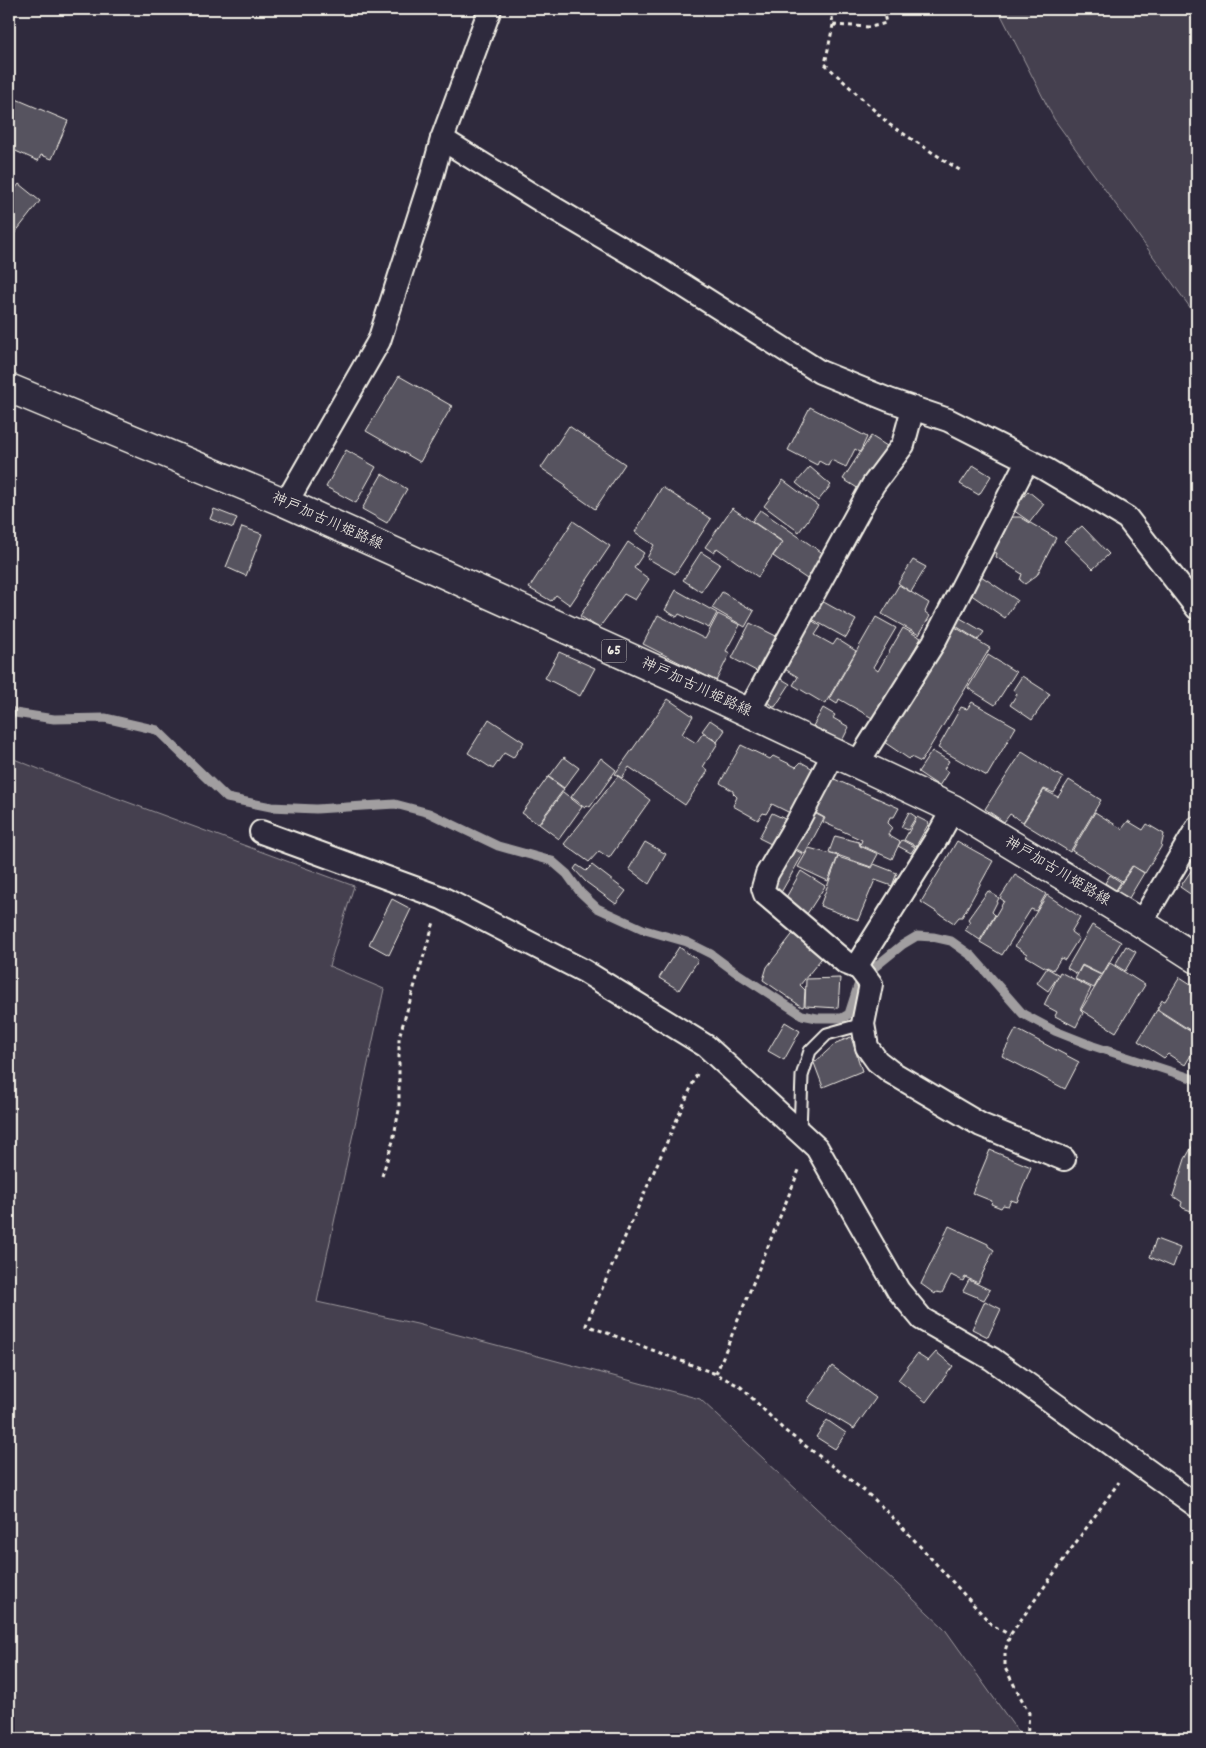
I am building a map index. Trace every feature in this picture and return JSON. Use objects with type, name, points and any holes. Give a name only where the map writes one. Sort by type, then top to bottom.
[{"type":"main road","name":"神戸加古川姫路線","points":[[9,388],[286,503],[686,683],[953,809],[1197,959]]},
{"type":"street","points":[[286,503],[379,340],[432,176],[442,139],[490,9]]},
{"type":"street","points":[[442,139],[664,273],[820,372],[948,420],[1027,461],[1127,518],[1197,608]]},
{"type":"street","points":[[748,713],[873,485],[903,445],[913,408]]},
{"type":"street","points":[[1027,461],[934,642],[798,821],[767,874],[763,888],[765,894],[846,963],[860,968],[871,984],[863,1024],[867,1047],[877,1061],[891,1072],[981,1125],[1064,1159]]},
{"type":"street","points":[[856,967],[953,809]]},
{"type":"street","points":[[1141,923],[1197,828]]},
{"type":"street","points":[[261,832],[442,898],[584,971],[708,1049],[818,1148],[898,1290],[922,1320],[992,1359],[1197,1506]]},
{"type":"lane","points":[[806,1136],[802,1076],[810,1051],[827,1034],[863,1024]]},
{"type":"path","points":[[831,9],[833,25],[825,64],[890,125],[961,171]]},
{"type":"path","points":[[833,25],[871,27],[886,23],[883,9]]},
{"type":"path","points":[[382,1176],[393,1141],[399,1110],[399,1037],[442,898]]},
{"type":"path","points":[[708,1049],[586,1325],[716,1374],[740,1387],[784,1430],[874,1499],[992,1625],[1010,1635]]},
{"type":"path","points":[[716,1374],[806,1136]]},
{"type":"path","points":[[1027,1739],[1030,1725],[1029,1713],[1005,1668],[1005,1651],[1010,1635],[1134,1461]]},
{"type":"shaded area","points":[[998,9],[1197,9],[1197,317],[1054,119]]},
{"type":"shaded area","points":[[9,757],[354,886],[329,966],[384,989],[317,1302],[417,1324],[700,1399],[944,1628],[1023,1739],[9,1739]]},
{"type":"building","points":[[9,96],[68,121],[52,159],[41,155],[38,161],[9,148]]},
{"type":"building","points":[[19,184],[40,201],[15,233],[9,228],[9,197]]},
{"type":"building","points":[[399,376],[452,406],[420,462],[366,431]]},
{"type":"building","points":[[810,407],[867,437],[860,452],[855,449],[846,467],[831,460],[828,466],[819,461],[817,465],[788,450]]},
{"type":"building","points":[[569,426],[625,464],[595,509],[565,488],[566,485],[541,468]]},
{"type":"building","points":[[871,436],[887,446],[859,489],[843,479]]},
{"type":"building","points":[[346,450],[376,467],[356,503],[326,487]]},
{"type":"building","points":[[973,465],[991,476],[979,495],[960,484]]},
{"type":"building","points":[[810,467],[831,485],[818,501],[796,483]]},
{"type":"building","points":[[382,474],[407,489],[387,523],[362,509]]},
{"type":"building","points":[[783,480],[818,506],[799,532],[764,506]]},
{"type":"building","points":[[662,487],[711,519],[675,574],[647,558],[654,545],[635,532]]},
{"type":"building","points":[[1028,491],[1044,504],[1030,522],[1013,510]]},
{"type":"building","points":[[732,508],[782,542],[758,577],[717,548],[714,553],[705,547]]},
{"type":"building","points":[[214,509],[237,518],[233,528],[210,519]]},
{"type":"building","points":[[760,510],[824,554],[807,579],[773,556],[783,542],[752,521]]},
{"type":"building","points":[[1011,517],[1020,517],[1056,538],[1037,575],[1025,584],[1020,580],[1022,574],[996,557],[997,553],[992,552]]},
{"type":"building","points":[[573,521],[610,546],[570,605],[556,595],[551,601],[529,588]]},
{"type":"building","points":[[1082,526],[1109,554],[1093,569],[1064,541]]},
{"type":"building","points":[[242,527],[262,534],[246,576],[226,567]]},
{"type":"building","points":[[628,542],[644,553],[634,568],[649,579],[635,600],[624,594],[599,628],[580,616]]},
{"type":"building","points":[[701,552],[720,564],[701,592],[683,580]]},
{"type":"building","points":[[913,560],[926,567],[911,592],[898,583]]},
{"type":"building","points":[[981,576],[1017,600],[1005,618],[970,594]]},
{"type":"building","points":[[899,585],[929,603],[925,612],[930,616],[919,635],[882,614]]},
{"type":"building","points":[[676,590],[717,613],[709,628],[679,614],[677,617],[665,610]]},
{"type":"building","points":[[722,592],[754,611],[745,627],[712,608]]},
{"type":"building","points":[[820,600],[856,620],[846,638],[810,618]]},
{"type":"building","points":[[718,614],[740,625],[726,651],[730,653],[716,681],[643,644],[658,615],[705,639]]},
{"type":"building","points":[[955,615],[984,632],[978,640],[951,623]]},
{"type":"building","points":[[876,617],[896,628],[873,667],[878,671],[903,628],[921,638],[874,719],[839,699],[837,704],[829,699]]},
{"type":"building","points":[[811,620],[821,626],[815,635],[833,645],[837,639],[856,651],[825,704],[793,685],[798,677],[783,668]]},
{"type":"building","points":[[750,623],[778,637],[760,673],[732,658]]},
{"type":"building","points":[[950,624],[990,648],[921,762],[911,757],[909,759],[884,742]]},
{"type":"building","points":[[559,652],[595,668],[580,696],[545,678]]},
{"type":"building","points":[[988,655],[1016,672],[995,705],[968,688]]},
{"type":"building","points":[[1022,676],[1050,694],[1032,720],[1010,705],[1017,694],[1013,690]]},
{"type":"building","points":[[780,678],[790,684],[775,707],[765,701]]},
{"type":"building","points":[[668,699],[693,716],[682,734],[696,743],[703,733],[718,743],[703,767],[708,771],[685,805],[629,767],[622,778],[615,774]]},
{"type":"building","points":[[972,702],[1016,727],[987,776],[938,748],[961,707],[967,709]]},
{"type":"building","points":[[823,708],[835,715],[833,718],[849,727],[842,741],[813,726]]},
{"type":"building","points":[[489,719],[524,742],[513,758],[504,753],[493,769],[468,753]]},
{"type":"building","points":[[710,720],[725,730],[717,742],[702,731]]},
{"type":"building","points":[[741,745],[770,759],[773,756],[796,767],[801,762],[815,770],[792,814],[772,804],[766,814],[763,813],[758,820],[733,806],[737,797],[733,791],[720,783]]},
{"type":"building","points":[[932,751],[949,761],[944,769],[948,772],[939,786],[918,772]]},
{"type":"building","points":[[1022,752],[1063,778],[1054,793],[1044,789],[1023,822],[1010,814],[1004,822],[985,809]]},
{"type":"building","points":[[564,757],[579,768],[564,788],[549,777]]},
{"type":"building","points":[[601,758],[616,770],[590,807],[587,805],[585,807],[571,797]]},
{"type":"building","points":[[618,776],[650,800],[609,858],[599,851],[589,862],[564,844]]},
{"type":"building","points":[[548,777],[564,789],[538,824],[522,813]]},
{"type":"building","points":[[832,778],[899,808],[894,817],[890,817],[888,823],[892,827],[888,835],[900,842],[892,859],[860,845],[862,840],[823,822],[825,818],[816,813]]},
{"type":"building","points":[[1069,780],[1101,800],[1070,852],[1023,823],[1044,790],[1058,797]]},
{"type":"building","points":[[563,792],[582,807],[559,839],[539,824]]},
{"type":"building","points":[[812,812],[824,818],[805,854],[793,847]]},
{"type":"building","points":[[909,812],[916,817],[908,830],[901,827]]},
{"type":"building","points":[[1095,812],[1122,829],[1128,821],[1143,830],[1147,824],[1164,834],[1161,847],[1145,873],[1132,866],[1122,881],[1072,851]]},
{"type":"building","points":[[772,813],[787,820],[773,845],[759,838]]},
{"type":"building","points":[[917,817],[929,823],[916,846],[904,840]]},
{"type":"building","points":[[835,836],[859,842],[860,846],[878,854],[871,867],[829,852]]},
{"type":"building","points":[[902,840],[915,847],[911,853],[898,846]]},
{"type":"building","points":[[957,841],[993,861],[962,917],[959,917],[954,923],[921,902]]},
{"type":"building","points":[[645,842],[666,854],[649,884],[629,869]]},
{"type":"building","points":[[792,848],[803,854],[779,896],[771,887]]},
{"type":"building","points":[[809,848],[838,856],[828,881],[798,867]]},
{"type":"building","points":[[838,857],[872,868],[874,864],[897,873],[892,886],[875,880],[858,920],[820,906]]},
{"type":"building","points":[[1197,862],[1197,904],[1195,903],[1196,898],[1180,887]]},
{"type":"building","points":[[577,865],[586,871],[592,865],[626,891],[616,904],[586,882],[574,869]]},
{"type":"building","points":[[1133,866],[1144,873],[1129,898],[1116,891]]},
{"type":"building","points":[[801,871],[825,886],[805,917],[784,901]]},
{"type":"building","points":[[1015,875],[1046,894],[1036,911],[1031,909],[1002,955],[980,942],[1004,901],[1000,898]]},
{"type":"building","points":[[1110,875],[1121,882],[1116,890],[1105,883]]},
{"type":"building","points":[[988,891],[999,898],[992,912],[995,915],[980,940],[965,930],[970,922],[968,919]]},
{"type":"building","points":[[1047,895],[1080,917],[1071,932],[1079,938],[1065,960],[1061,958],[1053,970],[1026,956],[1027,954],[1015,946]]},
{"type":"building","points":[[392,899],[411,909],[389,955],[369,944]]},
{"type":"building","points":[[1092,925],[1121,942],[1102,975],[1082,965],[1077,974],[1067,968]]},
{"type":"building","points":[[795,931],[825,954],[800,985],[805,990],[804,1006],[802,1007],[763,980],[767,967]]},
{"type":"building","points":[[1126,946],[1136,952],[1125,971],[1115,965]]},
{"type":"building","points":[[679,947],[698,960],[679,990],[659,978]]},
{"type":"building","points":[[1110,963],[1145,985],[1116,1032],[1081,1010]]},
{"type":"building","points":[[1082,966],[1101,975],[1094,988],[1075,979]]},
{"type":"building","points":[[1047,968],[1059,975],[1048,991],[1037,983]]},
{"type":"building","points":[[1060,972],[1091,988],[1080,1010],[1083,1013],[1076,1027],[1055,1016],[1057,1012],[1044,1005]]},
{"type":"building","points":[[1180,977],[1197,988],[1196,1034],[1157,1009],[1162,1000],[1165,1001]]},
{"type":"building","points":[[840,978],[838,1008],[805,1006],[806,979]]},
{"type":"building","points":[[1157,1010],[1196,1035],[1191,1043],[1196,1047],[1185,1065],[1168,1054],[1164,1058],[1138,1041]]},
{"type":"building","points":[[785,1022],[800,1031],[784,1060],[768,1051]]},
{"type":"building","points":[[1016,1029],[1079,1062],[1065,1089],[1002,1056]]},
{"type":"building","points":[[851,1037],[862,1071],[823,1087],[814,1063],[836,1043]]},
{"type":"building","points":[[1197,1142],[1197,1213],[1183,1208],[1181,1206],[1182,1202],[1173,1196],[1185,1159],[1193,1145],[1196,1146]]},
{"type":"building","points":[[990,1150],[1031,1167],[1017,1202],[1011,1200],[1008,1206],[1003,1205],[1001,1208],[991,1204],[992,1201],[972,1193]]},
{"type":"building","points":[[949,1226],[988,1244],[994,1250],[978,1283],[965,1277],[963,1281],[951,1275],[942,1293],[936,1292],[935,1294],[921,1284]]},
{"type":"building","points":[[1156,1239],[1180,1248],[1173,1267],[1150,1257]]},
{"type":"building","points":[[969,1280],[990,1290],[984,1300],[963,1291]]},
{"type":"building","points":[[985,1301],[1001,1309],[988,1337],[972,1329]]},
{"type":"building","points":[[936,1352],[953,1366],[926,1402],[898,1380],[917,1354],[928,1361]]},
{"type":"building","points":[[832,1366],[876,1398],[854,1429],[807,1401]]},
{"type":"building","points":[[827,1420],[846,1433],[835,1449],[816,1437]]},
{"type":"waterway","points":[[9,710],[15,713],[54,719],[105,718],[157,730],[227,798],[271,807],[316,809],[395,804],[429,813],[498,846],[552,861],[567,874],[580,892],[597,908],[645,930],[687,942],[711,954],[802,1015],[817,1018],[842,1018],[849,1014],[858,986],[870,971],[902,945],[917,936],[951,941],[972,956],[1023,1014],[1055,1031],[1093,1046],[1197,1080]]}]
